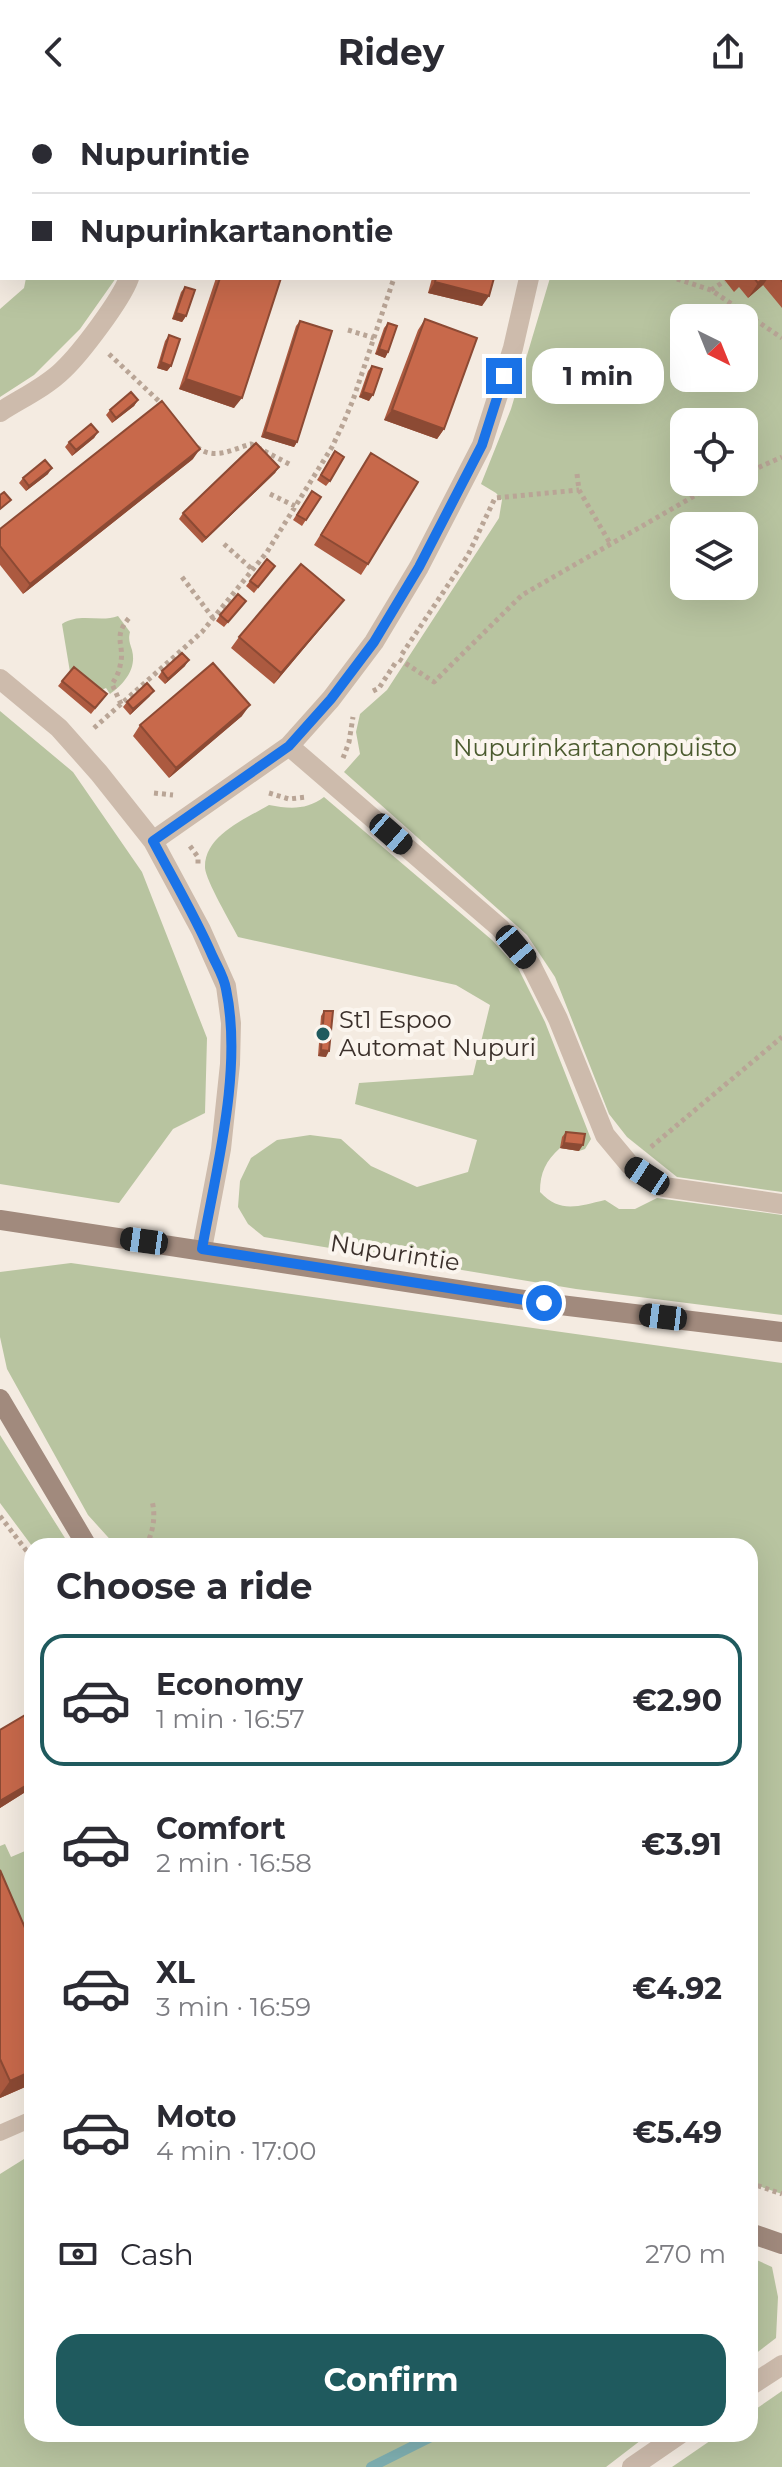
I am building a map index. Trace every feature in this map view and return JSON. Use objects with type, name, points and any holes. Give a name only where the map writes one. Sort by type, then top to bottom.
[{"type":"main road","name":"Nupurintie","points":[[0,1220],[544,1303],[782,1332]]},
{"type":"main road","points":[[0,1399],[82,1538]]},
{"type":"main road","points":[[758,2236],[782,2244]]},
{"type":"street","points":[[0,412],[63,371],[128,280]]},
{"type":"street","points":[[153,841],[289,746],[331,699],[374,642],[426,555],[482,445],[513,348],[529,280]]},
{"type":"street","points":[[0,679],[59,728],[153,841],[201,930],[226,986],[231,1023],[230,1064],[221,1149],[202,1249]]},
{"type":"street","points":[[289,746],[500,928],[531,965],[558,1019],[605,1135],[630,1165],[664,1187],[782,1204]]},
{"type":"street","points":[[758,2381],[782,2365]]},
{"type":"street","points":[[632,2467],[668,2442]]},
{"type":"lane","points":[[0,2133],[24,2122]]},
{"type":"path","points":[[90,731],[202,632],[253,570],[343,424],[393,280]]},
{"type":"path","points":[[680,280],[711,290],[782,338]]},
{"type":"path","points":[[711,290],[725,281]]},
{"type":"path","points":[[348,330],[374,338]]},
{"type":"path","points":[[90,337],[166,409]]},
{"type":"path","points":[[190,439],[198,449],[208,454],[226,453],[251,444],[291,465]]},
{"type":"path","points":[[758,468],[782,457]]},
{"type":"path","points":[[577,474],[579,490],[611,545]]},
{"type":"path","points":[[495,498],[579,490]]},
{"type":"path","points":[[270,494],[295,506]]},
{"type":"path","points":[[399,659],[434,682],[522,595],[694,496]]},
{"type":"path","points":[[224,544],[253,570]]},
{"type":"path","points":[[182,577],[213,618]]},
{"type":"path","points":[[121,704],[112,684],[121,665],[118,635],[130,617]]},
{"type":"path","points":[[154,793],[173,795],[182,792]]},
{"type":"path","points":[[630,1165],[782,1037]]},
{"type":"path","points":[[150,1538],[154,1509],[152,1501]]},
{"type":"path","points":[[0,1516],[24,1548]]},
{"type":"path","points":[[758,2186],[782,2194]]},
{"type":"green space","points":[[26,280],[115,280],[80,329],[34,375],[0,397],[0,309],[24,288]]},
{"type":"green space","name":"Nupurinkartanonpuisto","points":[[549,280],[782,280],[782,1192],[677,1177],[627,1137],[609,1114],[555,977],[527,935],[344,772],[360,754],[356,732],[360,714],[387,690],[499,518],[502,500],[481,484],[511,409]]},
{"type":"green space","points":[[118,616],[130,632],[131,670],[110,694],[106,688],[95,693],[70,672],[62,624],[76,619]]},
{"type":"green space","points":[[0,711],[73,772],[142,872],[207,1038],[205,1113],[173,1129],[119,1203],[0,1184]]},
{"type":"green space","points":[[324,797],[492,940],[518,968],[545,1022],[591,1139],[585,1149],[560,1148],[555,1153],[543,1173],[540,1192],[563,1206],[605,1200],[619,1209],[635,1209],[657,1198],[782,1215],[782,1315],[576,1289],[264,1237],[248,1224],[238,1207],[240,1181],[251,1158],[277,1140],[310,1135],[341,1139],[371,1166],[417,1187],[468,1172],[477,1140],[355,1104],[359,1083],[473,1075],[490,1005],[456,985],[238,937],[210,882],[205,868],[207,856],[211,846],[228,829],[269,805],[298,807]]},
{"type":"green space","points":[[71,1263],[782,1363],[782,2194],[758,2186],[758,1538],[109,1538],[88,1515],[7,1369],[0,1337],[0,1272]]},
{"type":"green space","points":[[0,1435],[65,1538],[26,1538],[0,1503]]},
{"type":"green space","points":[[5,1844],[11,1857],[24,1851],[24,1930],[0,1873],[0,1846]]},
{"type":"green space","points":[[24,2159],[24,2442],[639,2442],[606,2467],[0,2467],[0,2174]]},
{"type":"green space","points":[[758,2261],[772,2267],[778,2297],[776,2338],[758,2352]]},
{"type":"green space","points":[[782,2391],[782,2467],[672,2467],[708,2442],[758,2442],[758,2408]]},
{"type":"building","points":[[219,280],[280,280],[242,398],[186,379]]},
{"type":"building","points":[[436,280],[493,280],[489,296]]},
{"type":"building","points":[[185,287],[195,290],[186,316],[176,313]]},
{"type":"building","points":[[425,319],[477,338],[444,429],[392,410]]},
{"type":"building","points":[[300,321],[332,331],[297,442],[265,432]]},
{"type":"building","points":[[388,323],[397,326],[388,352],[379,349]]},
{"type":"building","points":[[169,335],[180,339],[171,366],[161,362]]},
{"type":"building","points":[[372,366],[382,369],[373,395],[363,392]]},
{"type":"building","points":[[131,392],[138,400],[116,418],[110,410]]},
{"type":"building","points":[[162,401],[200,449],[30,584],[0,546],[0,529]]},
{"type":"building","points":[[91,424],[98,432],[76,450],[69,442]]},
{"type":"building","points":[[256,443],[279,467],[206,538],[183,513]]},
{"type":"building","points":[[335,451],[344,457],[330,481],[321,475]]},
{"type":"building","points":[[371,453],[418,482],[368,564],[321,535]]},
{"type":"building","points":[[45,460],[52,468],[29,486],[23,478]]},
{"type":"building","points":[[312,491],[321,497],[306,520],[297,515]]},
{"type":"building","points":[[4,492],[11,500],[0,509],[0,495]]},
{"type":"building","points":[[267,559],[275,566],[258,587],[250,581]]},
{"type":"building","points":[[301,564],[344,600],[281,673],[239,637]]},
{"type":"building","points":[[238,594],[246,601],[228,622],[220,615]]},
{"type":"building","points":[[182,653],[189,660],[168,679],[162,671]]},
{"type":"building","points":[[213,663],[250,705],[176,768],[140,725]]},
{"type":"building","points":[[74,667],[107,694],[95,708],[62,681]]},
{"type":"building","points":[[147,683],[154,691],[133,709],[127,702]]},
{"type":"building","points":[[324,1011],[333,1011],[329,1051],[321,1050]]},
{"type":"building","points":[[566,1132],[585,1134],[583,1145],[564,1143]]},
{"type":"building","points":[[24,1716],[24,1787],[0,1801],[0,1730]]},
{"type":"building","points":[[0,1870],[24,1926],[24,2075],[10,2081],[0,2059]]},
{"type":"waterway","points":[[371,2467],[421,2442]]},
{"type":"place","name":"St1 Espoo Automat Nupuri","points":[[323,1034]]},
{"type":"route","points":[[504,376],[482,445],[419,567],[374,642],[331,699],[289,746],[153,841],[201,930],[226,986],[231,1023],[221,1149],[202,1249],[544,1303]]}]
